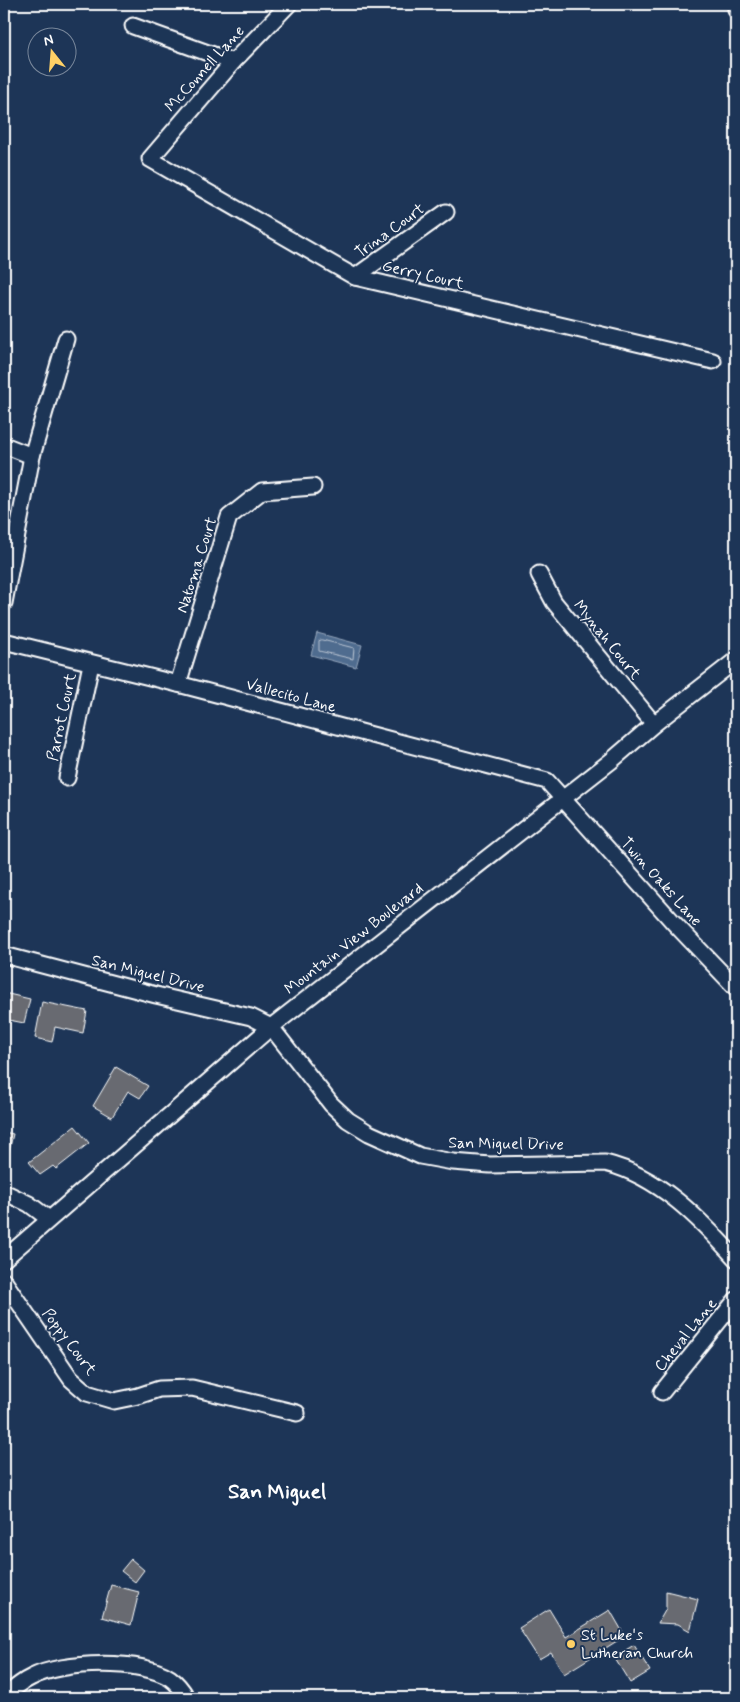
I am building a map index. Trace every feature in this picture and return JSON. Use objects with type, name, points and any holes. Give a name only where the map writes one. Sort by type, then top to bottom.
[{"type":"street","name":"McConnell Lane","points":[[150,159],[232,62],[288,4]]},
{"type":"street","points":[[736,4],[736,10]]},
{"type":"street","points":[[133,26],[232,62]]},
{"type":"street","name":"Gerry Court","points":[[150,159],[355,277],[713,361]]},
{"type":"street","name":"Trina Court","points":[[355,277],[446,212]]},
{"type":"street","points":[[4,603],[32,456],[66,339]]},
{"type":"street","points":[[4,445],[32,456]]},
{"type":"street","name":"Natoma Court","points":[[178,684],[229,517],[262,491],[313,487]]},
{"type":"street","name":"Mynah Court","points":[[539,574],[554,602],[654,724]]},
{"type":"street","name":"Vallecito Lane","points":[[4,641],[178,684],[547,781],[562,798]]},
{"type":"street","name":"Mountain View Boulevard","points":[[4,1259],[271,1027],[562,798],[611,762],[654,724],[736,660]]},
{"type":"street","name":"Parrot Court","points":[[67,778],[92,664]]},
{"type":"street","name":"Twin Oaks Lane","points":[[562,798],[674,923],[736,988]]},
{"type":"street","name":"San Miguel Drive","points":[[4,955],[156,996],[250,1017],[271,1027],[330,1104],[348,1120],[369,1133],[420,1156],[453,1162],[490,1165],[605,1163],[625,1168],[662,1188],[716,1237],[736,1259]]},
{"type":"street","points":[[4,1192],[30,1204],[49,1219]]},
{"type":"street","name":"Poppy Court","points":[[4,1280],[71,1379],[87,1393],[114,1401],[159,1389],[192,1388],[297,1413]]},
{"type":"street","name":"Cheval Lane","points":[[662,1392],[736,1300]]},
{"type":"street","points":[[4,1697],[33,1676],[53,1670],[93,1664],[112,1664],[159,1672],[171,1679],[187,1698]]},
{"type":"water","points":[[317,633],[362,645],[356,667],[311,655]]},
{"type":"building","points":[[4,993],[30,999],[24,1023],[4,1019]]},
{"type":"building","points":[[42,1002],[87,1011],[83,1033],[55,1027],[52,1042],[35,1038]]},
{"type":"building","points":[[116,1067],[148,1086],[140,1098],[128,1091],[112,1117],[93,1106]]},
{"type":"building","points":[[75,1126],[89,1143],[56,1169],[53,1166],[40,1175],[29,1162]]},
{"type":"building","points":[[4,1132],[13,1134],[6,1164],[4,1163]]},
{"type":"building","points":[[131,1559],[144,1570],[135,1582],[121,1571]]},
{"type":"building","points":[[111,1585],[139,1592],[131,1625],[102,1617]]},
{"type":"building","points":[[666,1591],[698,1599],[690,1631],[678,1624],[658,1623],[666,1609]]},
{"type":"building","name":"St Luke's Lutheran Church","points":[[549,1609],[566,1637],[610,1610],[625,1636],[564,1674],[551,1652],[539,1659],[519,1628]]},
{"type":"building","points":[[634,1645],[650,1671],[630,1683],[614,1657]]},
{"type":"place","name":"St Luke's Lutheran Church","points":[[571,1644]]},
{"type":"district","name":"San Miguel","points":[[277,1492]]}]
